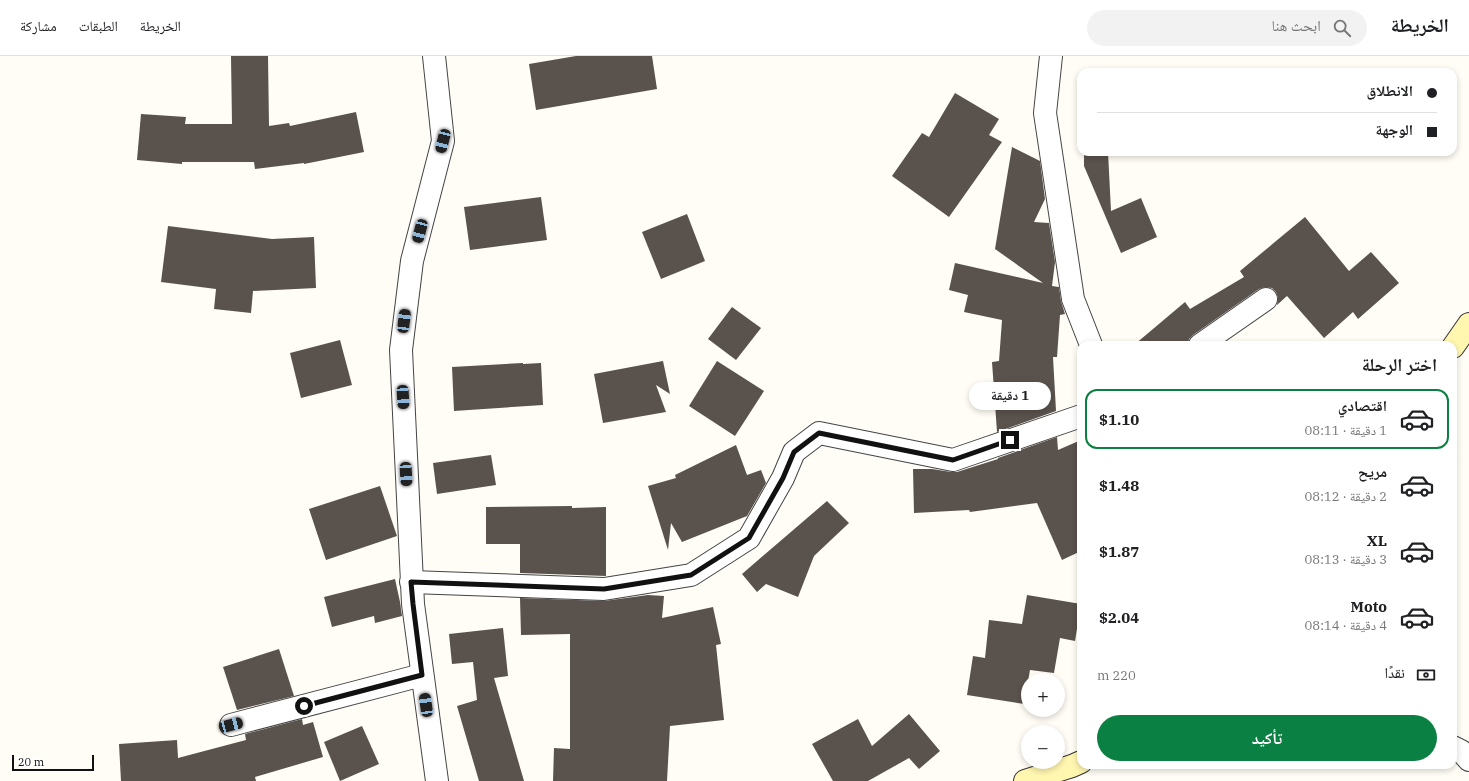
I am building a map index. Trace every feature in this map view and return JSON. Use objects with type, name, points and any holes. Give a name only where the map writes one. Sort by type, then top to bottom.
[{"type":"main road","points":[[1457,342],[1469,324]]},
{"type":"main road","points":[[1025,781],[1077,764]]},
{"type":"street","points":[[434,56],[443,141],[412,261],[400,350],[411,582],[437,781]]},
{"type":"street","points":[[1050,56],[1045,113],[1073,299],[1089,341]]},
{"type":"street","points":[[1206,341],[1266,299]]},
{"type":"street","points":[[411,582],[604,589],[691,575],[749,538],[783,478],[794,452],[819,433],[953,460],[1077,417]]},
{"type":"street","points":[[231,725],[422,675]]},
{"type":"street","points":[[1457,748],[1461,750],[1469,760]]},
{"type":"building","points":[[231,56],[268,56],[269,126],[289,123],[290,126],[356,112],[364,152],[304,164],[255,169],[254,162],[182,162],[182,164],[137,160],[141,114],[186,117],[185,124],[232,124]]},
{"type":"building","points":[[576,56],[652,56],[657,89],[536,110],[529,64]]},
{"type":"building","points":[[955,93],[999,119],[989,135],[1002,142],[949,217],[892,176],[922,133],[929,137]]},
{"type":"building","points":[[1012,147],[1040,161],[1045,199],[1034,222],[1049,223],[1055,262],[1052,286],[1059,287],[1065,314],[1060,315],[1057,357],[1053,357],[1056,411],[997,432],[992,362],[999,361],[1002,320],[964,312],[968,295],[949,290],[955,263],[1043,283],[995,249]]},
{"type":"building","points":[[1084,156],[1108,156],[1111,211],[1141,198],[1157,237],[1121,253],[1084,166]]},
{"type":"building","points":[[541,197],[547,240],[470,250],[464,207]]},
{"type":"building","points":[[687,214],[705,261],[661,279],[642,232]]},
{"type":"building","points":[[1305,217],[1349,271],[1371,252],[1399,283],[1358,319],[1353,312],[1324,338],[1287,296],[1277,305],[1278,298],[1276,292],[1272,288],[1265,287],[1259,289],[1193,335],[1189,341],[1139,341],[1185,302],[1190,309],[1244,277],[1240,271]]},
{"type":"building","points":[[168,226],[272,239],[314,237],[316,288],[253,291],[251,313],[214,309],[216,289],[161,282]]},
{"type":"building","points":[[732,307],[761,328],[736,360],[708,339]]},
{"type":"building","points":[[340,340],[352,385],[301,398],[290,353]]},
{"type":"building","points":[[663,361],[670,394],[656,385],[666,412],[603,423],[594,374]]},
{"type":"building","points":[[717,361],[764,391],[735,436],[689,406]]},
{"type":"building","points":[[541,363],[543,405],[454,411],[452,367]]},
{"type":"building","points":[[1057,437],[1058,450],[1077,442],[1077,553],[1062,560],[1037,503],[970,512],[969,510],[914,513],[913,469],[932,469],[957,472]]},
{"type":"building","points":[[736,445],[747,475],[761,470],[766,483],[747,516],[682,542],[671,523],[668,550],[648,486],[676,478],[675,475]]},
{"type":"building","points":[[491,455],[496,485],[437,494],[433,463]]},
{"type":"building","points":[[380,486],[397,536],[326,560],[309,509]]},
{"type":"building","points":[[827,501],[849,523],[814,556],[798,597],[766,584],[757,592],[742,574]]},
{"type":"building","points":[[572,506],[572,508],[606,507],[606,576],[520,573],[520,544],[486,544],[486,507]]},
{"type":"building","points":[[395,579],[402,616],[375,623],[374,616],[332,627],[324,597]]},
{"type":"building","points":[[648,595],[664,596],[662,618],[713,607],[721,644],[716,645],[724,720],[670,726],[667,781],[553,781],[554,748],[570,749],[570,634],[521,635],[520,598],[604,601]]},
{"type":"building","points":[[1027,595],[1077,603],[1077,629],[1075,641],[1060,638],[1054,673],[1030,670],[1029,673],[1021,673],[1021,704],[967,695],[973,656],[985,658],[989,620],[1022,624]]},
{"type":"building","points":[[503,628],[508,676],[494,678],[524,781],[479,781],[457,706],[477,700],[473,662],[452,664],[449,634]]},
{"type":"building","points":[[279,649],[294,696],[237,710],[223,667]]},
{"type":"building","points":[[909,714],[940,751],[919,769],[909,758],[868,781],[833,781],[812,744],[858,719],[872,746]]},
{"type":"building","points":[[302,719],[303,725],[313,722],[323,757],[255,777],[256,781],[121,781],[119,744],[177,740],[178,758],[246,740],[245,734]]},
{"type":"building","points":[[362,726],[379,764],[340,781],[324,742]]},
{"type":"route","points":[[304,706],[422,675],[411,582],[604,589],[691,575],[749,538],[783,478],[794,452],[819,433],[953,460],[1010,440]]}]
